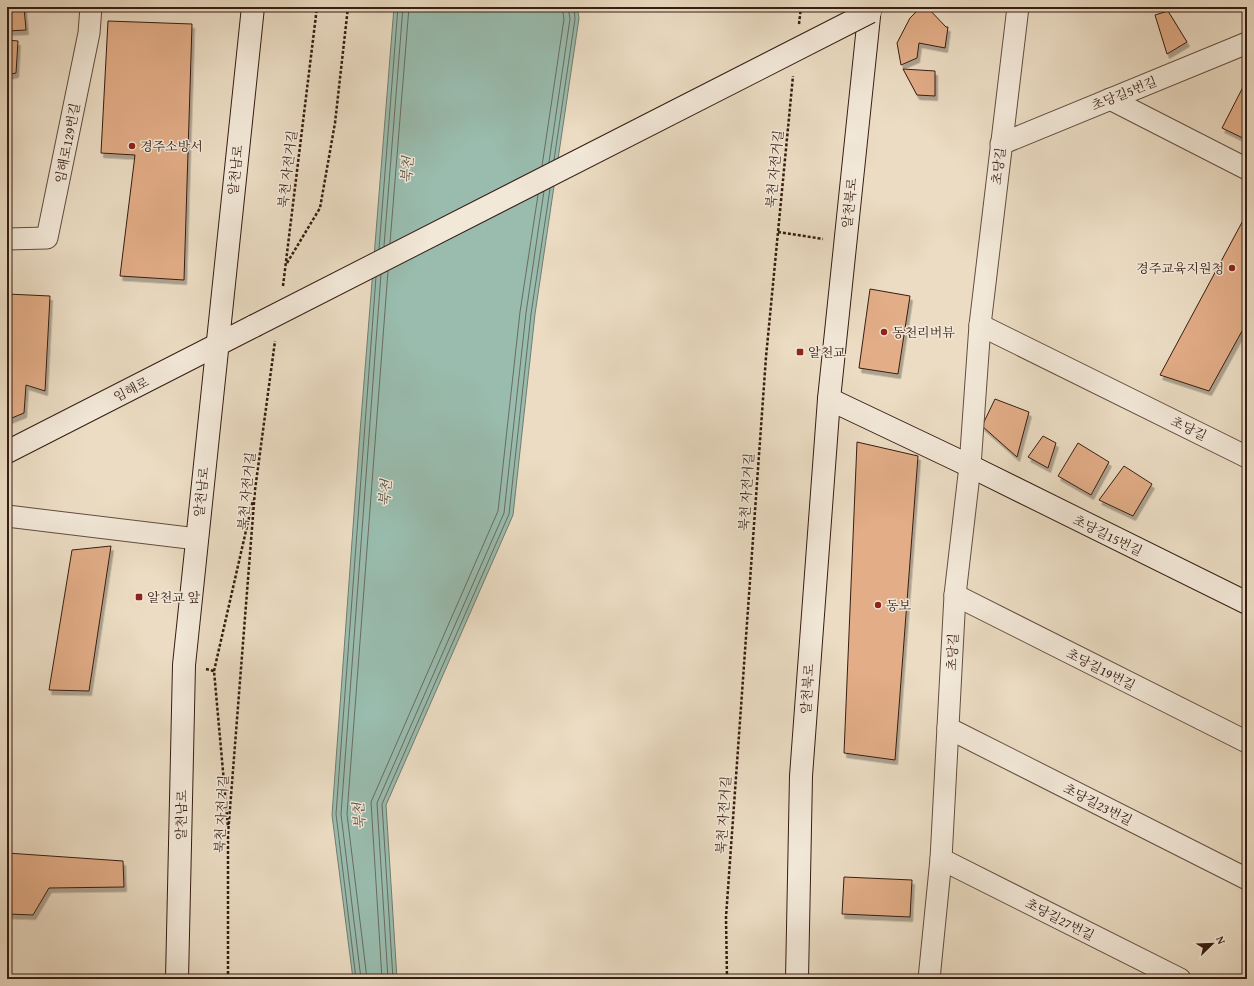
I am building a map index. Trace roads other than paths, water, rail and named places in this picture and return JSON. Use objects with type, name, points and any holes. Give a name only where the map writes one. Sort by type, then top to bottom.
[{"type":"street","name":"임해로129번길","points":[[7,239],[48,238],[89,34],[91,7]]},
{"type":"street","name":"알천남로","points":[[177,979],[184,664],[216,345],[253,7]]},
{"type":"street","name":"초당길","points":[[929,979],[941,859],[955,595],[970,466],[980,325],[1018,7]]},
{"type":"street","name":"임해로","points":[[7,452],[874,9]]},
{"type":"street","name":"알천북로","points":[[797,979],[801,776],[828,399],[845,243],[874,9]]},
{"type":"street","name":"초당길5번길","points":[[1001,144],[1247,43]]},
{"type":"street","points":[[1110,99],[1247,170]]},
{"type":"street","name":"초당길","points":[[980,325],[1247,457]]},
{"type":"street","points":[[828,399],[970,466]]},
{"type":"street","name":"초당길15번길","points":[[970,466],[1247,604]]},
{"type":"street","points":[[7,516],[197,538]]},
{"type":"street","name":"초당길19번길","points":[[955,595],[1247,742]]},
{"type":"street","name":"초당길23번길","points":[[948,728],[1247,879]]},
{"type":"street","name":"초당길27번길","points":[[941,859],[1180,979]]},
{"type":"water","name":"북천","points":[[394,7],[577,7],[579,18],[535,314],[513,515],[386,805],[397,979],[353,979],[332,815],[360,432]]},
{"type":"place","name":"경주소방서","points":[[132,146]]},
{"type":"place","name":"경주교육지원청","points":[[1232,268]]},
{"type":"place","name":"동천리버뷰","points":[[884,332]]},
{"type":"place","name":"알천교","points":[[800,352]]},
{"type":"place","name":"알천교 앞","points":[[139,597]]},
{"type":"place","name":"동보","points":[[878,605]]}]
